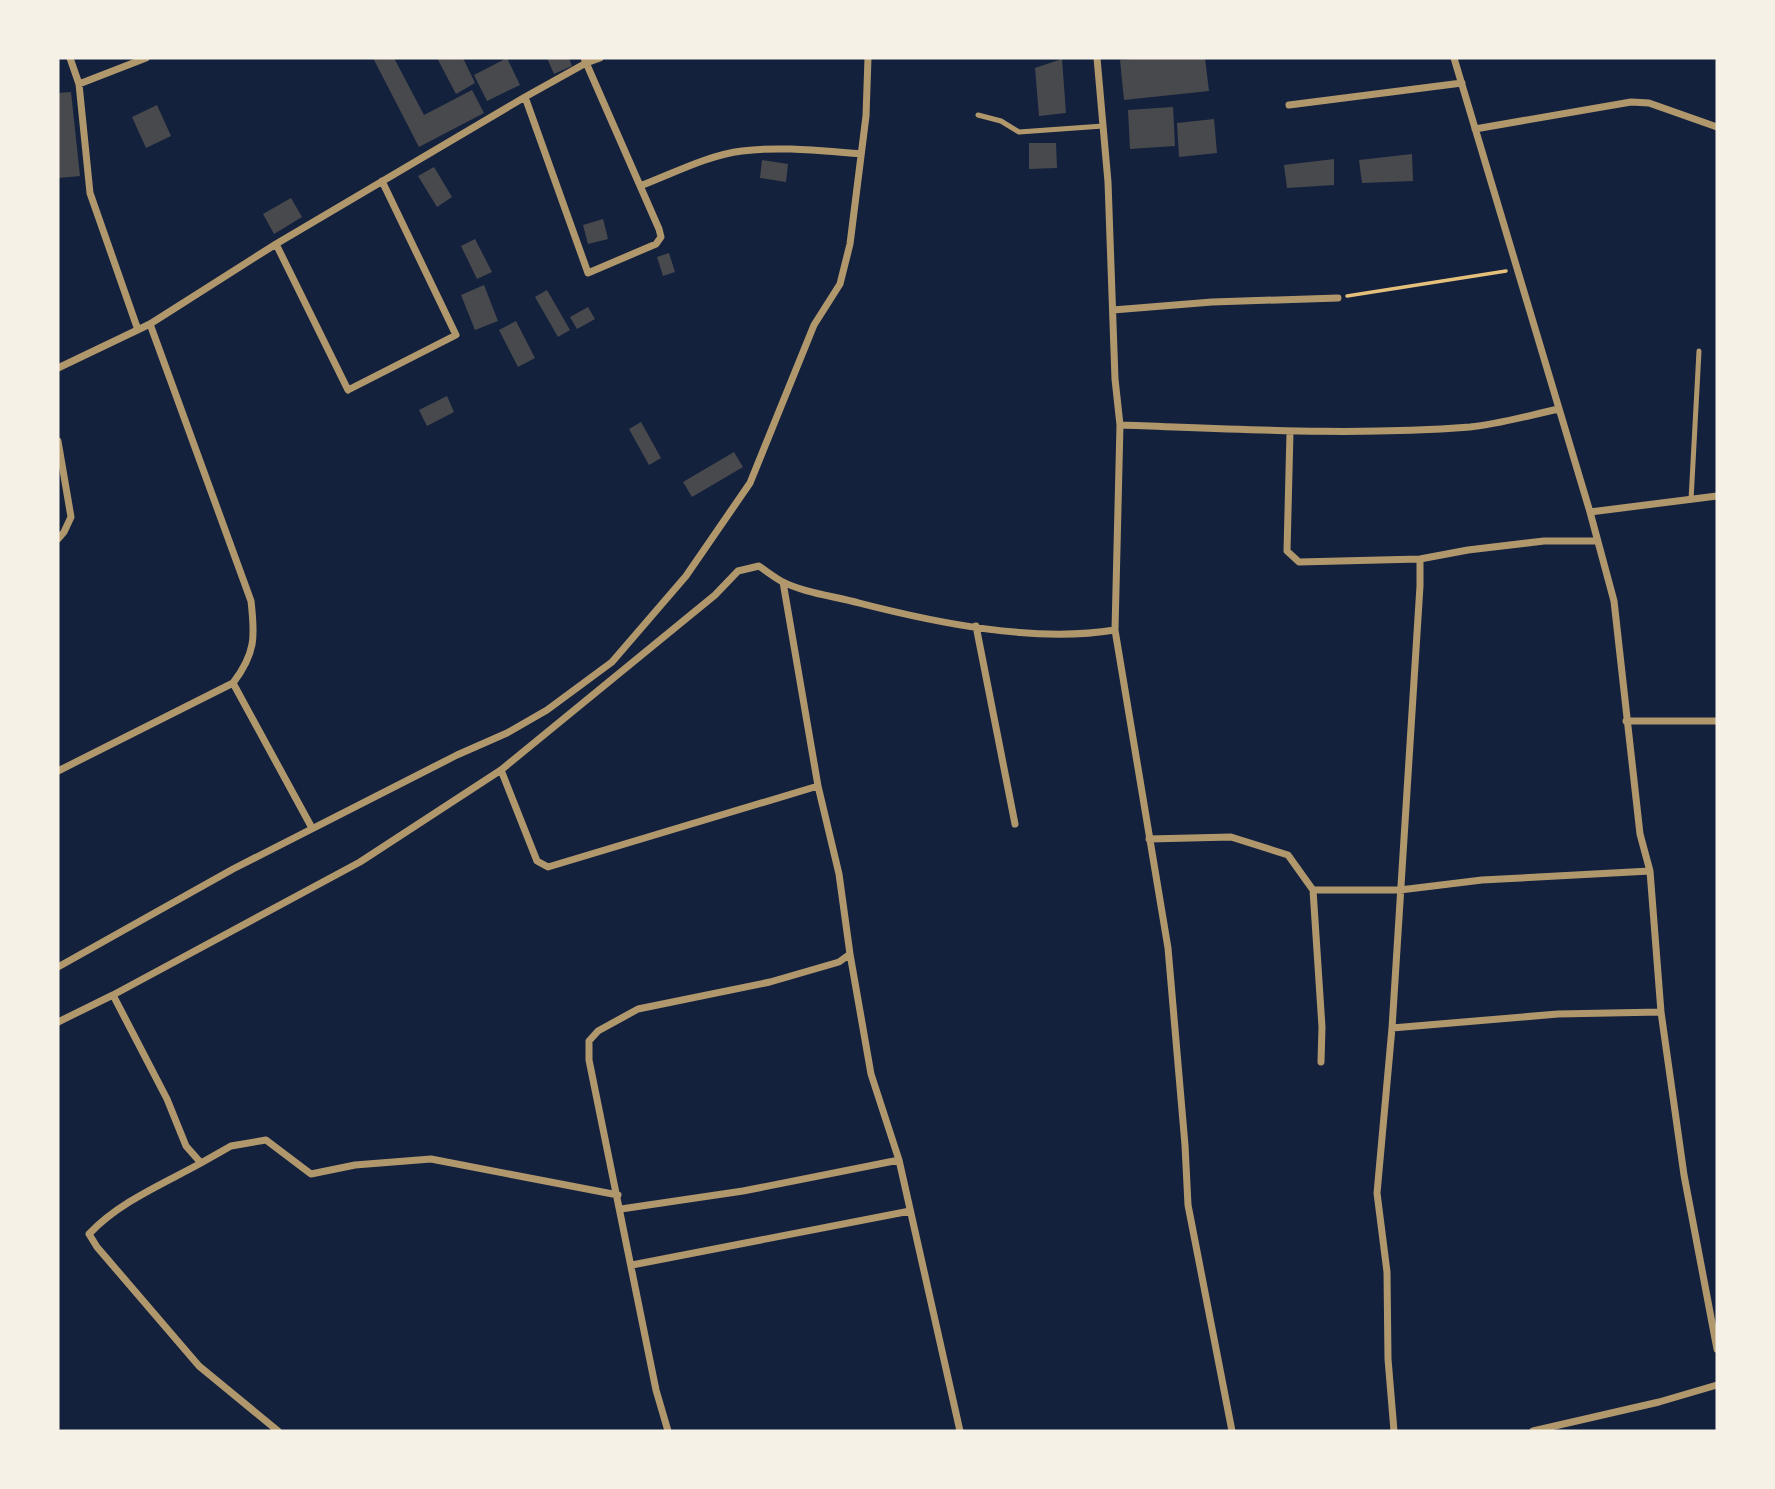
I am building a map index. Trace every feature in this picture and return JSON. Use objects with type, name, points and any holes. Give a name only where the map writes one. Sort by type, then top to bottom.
[{"type":"street","points":[[70,58],[79,84],[90,192],[138,330]]},
{"type":"street","points":[[79,84],[146,58]]},
{"type":"street","points":[[58,368],[150,324],[276,244],[585,60],[600,58]]},
{"type":"street","points":[[58,967],[233,869],[457,755],[507,733],[547,710],[612,662],[686,576],[750,483],[814,325],[840,284],[850,244],[866,116],[868,58]]},
{"type":"street","points":[[1097,58],[1108,181],[1119,425],[1115,631],[1168,948],[1188,1205],[1231,1431]]},
{"type":"street","points":[[1454,58],[1590,512],[1614,601],[1640,834],[1650,871],[1661,1012],[1684,1175],[1717,1349]]},
{"type":"street","points":[[525,97],[588,273],[656,244],[661,237],[585,60]]},
{"type":"street","points":[[1289,105],[1462,83]]},
{"type":"street","points":[[1475,130],[1631,102],[1649,103],[1717,127]]},
{"type":"street","points":[[640,186],[740,151],[775,148],[861,154]]},
{"type":"street","points":[[276,244],[348,390],[456,335],[382,181]]},
{"type":"street","points":[[1113,310],[1212,302],[1338,298]]},
{"type":"street","points":[[58,771],[233,683],[245,667],[255,637],[251,601],[150,324]]},
{"type":"street","points":[[1119,425],[1290,432],[1473,427],[1559,409]]},
{"type":"street","points":[[1290,432],[1287,551],[1299,562],[1420,559],[1545,541],[1597,541]]},
{"type":"street","points":[[58,442],[71,517],[58,539]]},
{"type":"street","points":[[1590,512],[1717,496]]},
{"type":"street","points":[[1394,1431],[1388,1359],[1387,1272],[1377,1193],[1392,1028],[1420,559]]},
{"type":"street","points":[[58,1022],[114,995],[359,862],[501,770],[715,595],[738,571],[759,566],[783,582],[916,617],[1038,634],[1115,631]]},
{"type":"street","points":[[783,582],[818,786],[839,874],[871,1074],[899,1160],[960,1431]]},
{"type":"street","points":[[976,626],[1015,824]]},
{"type":"street","points":[[233,683],[313,828]]},
{"type":"street","points":[[1626,721],[1717,721]]},
{"type":"street","points":[[501,770],[537,861],[548,867],[818,786]]},
{"type":"street","points":[[1149,839],[1231,837],[1288,855],[1313,890],[1322,1027],[1321,1062]]},
{"type":"street","points":[[1313,890],[1400,890],[1482,880],[1650,871]]},
{"type":"street","points":[[668,1431],[656,1390],[589,1060],[589,1041],[598,1031],[638,1009],[770,982],[839,962],[850,954]]},
{"type":"street","points":[[114,995],[167,1099],[186,1146],[201,1163]]},
{"type":"street","points":[[1392,1028],[1558,1014],[1661,1012]]},
{"type":"street","points":[[278,1431],[199,1366],[97,1247],[89,1234],[103,1219],[140,1195],[231,1146],[266,1140],[311,1174],[355,1165],[431,1159],[618,1195]]},
{"type":"street","points":[[621,1209],[743,1191],[899,1160]]},
{"type":"street","points":[[632,1265],[910,1210]]},
{"type":"street","points":[[1533,1431],[1658,1402],[1717,1385]]},
{"type":"lane","points":[[978,114],[1001,121],[1019,132],[1103,126]]},
{"type":"lane","points":[[1691,500],[1699,351]]},
{"type":"path","points":[[1338,298],[1517,269]]},
{"type":"building","points":[[373,58],[394,58],[424,115],[472,90],[484,113],[419,147]]},
{"type":"building","points":[[437,58],[463,58],[475,83],[456,94]]},
{"type":"building","points":[[507,58],[520,85],[487,101],[474,75]]},
{"type":"building","points":[[547,58],[569,58],[572,66],[554,74]]},
{"type":"building","points":[[1205,58],[1209,91],[1124,100],[1120,60]]},
{"type":"building","points":[[1062,59],[1066,113],[1039,116],[1035,68]]},
{"type":"building","points":[[71,92],[80,176],[59,178],[58,93]]},
{"type":"building","points":[[157,105],[171,136],[146,148],[132,117]]},
{"type":"building","points":[[1173,107],[1175,146],[1130,149],[1128,110]]},
{"type":"building","points":[[1214,119],[1217,153],[1179,157],[1177,123]]},
{"type":"building","points":[[1029,143],[1056,143],[1057,168],[1029,169]]},
{"type":"building","points":[[1412,154],[1413,181],[1362,183],[1359,160]]},
{"type":"building","points":[[1334,159],[1334,185],[1287,188],[1284,165]]},
{"type":"building","points":[[762,160],[788,164],[786,182],[760,178]]},
{"type":"building","points":[[434,167],[452,197],[437,207],[418,176]]},
{"type":"building","points":[[291,198],[302,217],[274,234],[263,214]]},
{"type":"building","points":[[603,219],[608,239],[588,244],[583,225]]},
{"type":"building","points":[[475,239],[492,272],[477,279],[461,246]]},
{"type":"building","points":[[669,253],[675,272],[663,276],[657,257]]},
{"type":"building","points":[[484,285],[498,321],[475,330],[461,295]]},
{"type":"building","points":[[547,290],[570,330],[558,337],[535,297]]},
{"type":"building","points":[[588,307],[595,319],[577,329],[570,317]]},
{"type":"building","points":[[516,321],[535,358],[518,367],[499,330]]},
{"type":"building","points":[[447,396],[454,412],[427,426],[419,410]]},
{"type":"building","points":[[641,422],[661,458],[649,465],[629,429]]},
{"type":"building","points":[[734,452],[743,467],[692,497],[683,482]]}]
